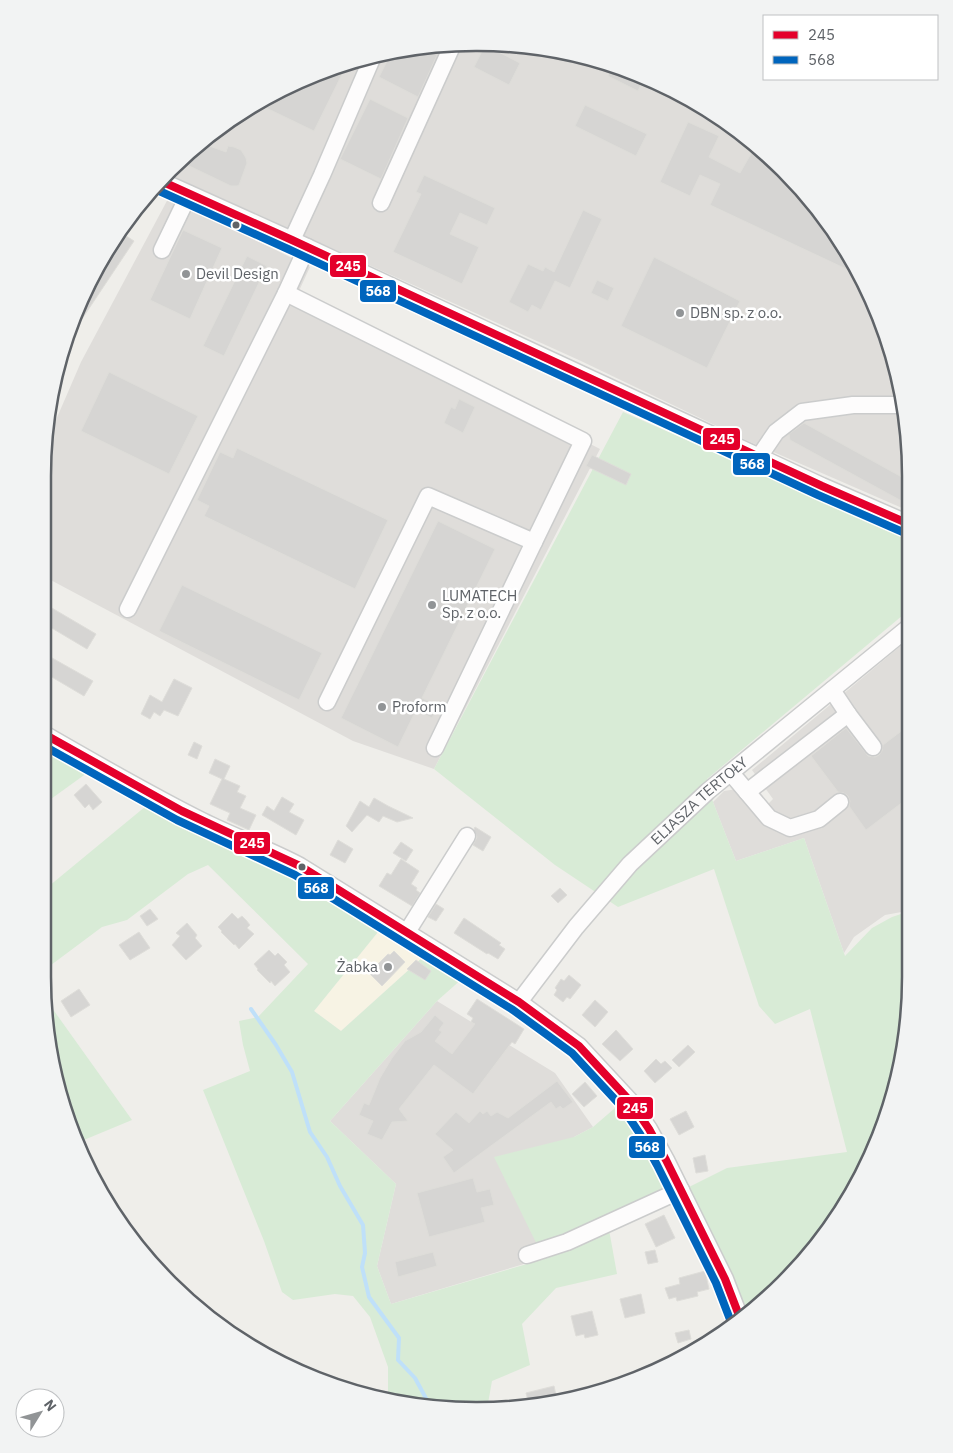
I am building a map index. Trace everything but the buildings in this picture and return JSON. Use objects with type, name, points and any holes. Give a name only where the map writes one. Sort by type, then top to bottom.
[{"type":"street","points":[[381,203],[449,52]]},
{"type":"street","points":[[128,609],[286,292],[299,243],[322,175],[369,65]]},
{"type":"street","points":[[168,184],[299,243],[822,486],[902,521]]},
{"type":"street","points":[[162,250],[188,194]]},
{"type":"street","points":[[286,292],[583,441],[435,748]]},
{"type":"street","points":[[759,457],[776,432],[802,412],[853,405],[896,405]]},
{"type":"street","points":[[327,702],[428,496],[534,542]]},
{"type":"street","name":"ELIASZA TERTOŁY","points":[[519,1002],[576,927],[630,864],[731,773],[902,633]]},
{"type":"street","points":[[832,690],[873,747]]},
{"type":"street","points":[[747,792],[848,714]]},
{"type":"street","points":[[51,738],[145,792],[204,822],[282,856],[300,866],[519,1002],[579,1046],[630,1101],[649,1129],[725,1279],[738,1312]]},
{"type":"street","points":[[731,773],[769,818],[790,828],[819,819],[840,802]]},
{"type":"street","points":[[408,932],[467,836]]},
{"type":"street","points":[[527,1255],[567,1242],[681,1190]]},
{"type":"shaded area","points":[[476,51],[532,55],[587,66],[613,74],[665,95],[713,123],[757,157],[796,196],[830,240],[845,264],[858,288],[879,340],[894,394],[901,449],[902,508],[748,441],[581,361],[175,177],[196,157],[240,123],[288,95],[340,74],[394,59],[449,52]]},
{"type":"shaded area","points":[[169,197],[310,267],[298,293],[600,449],[434,769],[353,741],[51,580],[51,476],[55,423],[81,362]]},
{"type":"shaded area","points":[[902,645],[902,912],[885,915],[854,937],[844,953],[804,838],[736,861],[713,802],[724,791],[737,789],[758,814],[773,799],[752,770]]},
{"type":"shaded area","points":[[382,927],[422,958],[341,1031],[314,1011]]},
{"type":"shaded area","points":[[437,1001],[555,1073],[593,1127],[574,1137],[544,1258],[391,1304],[377,1266],[396,1184],[330,1121]]},
{"type":"green space","points":[[623,412],[902,534],[902,616],[707,779],[713,802],[736,861],[804,838],[845,956],[872,928],[902,914],[902,976],[898,1032],[887,1087],[869,1139],[845,1189],[814,1235],[777,1277],[744,1307],[689,1187],[727,1168],[847,1152],[810,1009],[775,1024],[759,1006],[714,869],[618,907],[555,865],[434,769]]},
{"type":"green space","points":[[51,750],[87,773],[51,799]]},
{"type":"green space","points":[[146,806],[293,875],[382,927],[314,1011],[341,1031],[422,958],[463,978],[437,1001],[330,1121],[396,1184],[377,1266],[391,1304],[544,1259],[494,1157],[574,1137],[593,1127],[622,1102],[678,1197],[608,1224],[617,1274],[556,1288],[522,1324],[530,1365],[492,1381],[488,1402],[449,1401],[388,1392],[388,1367],[370,1317],[353,1296],[335,1294],[293,1300],[282,1292],[264,1241],[203,1090],[250,1071],[239,1021],[258,1017],[308,964],[208,865],[188,874],[127,920],[102,927],[51,965],[51,884]]},
{"type":"green space","points":[[53,1009],[132,1120],[84,1140],[74,1113],[59,1059]]},
{"type":"waterway","points":[[251,1009],[292,1072],[310,1132],[327,1157],[340,1186],[363,1225],[365,1253],[362,1267],[369,1297],[399,1338],[398,1360],[415,1378],[426,1399]]},
{"type":"transit line","name":"245","points":[[168,184],[822,486],[902,521]]},
{"type":"transit line","name":"568","points":[[161,192],[818,495],[902,532]]},
{"type":"transit line","name":"245","points":[[51,738],[182,811],[300,866],[519,1002],[579,1046],[630,1101],[649,1129],[725,1279],[738,1312]]},
{"type":"transit line","name":"568","points":[[51,750],[177,820],[295,875],[513,1010],[572,1053],[622,1107],[640,1134],[716,1283],[729,1318]]},
{"type":"place","name":"Devil Design","points":[[186,274]]},
{"type":"place","name":"DBN sp. z o.o.","points":[[680,313]]},
{"type":"place","name":"LUMATECH Sp. z o.o.","points":[[432,605]]},
{"type":"place","name":"Proform","points":[[382,707]]},
{"type":"place","name":"Żabka","points":[[388,967]]}]
